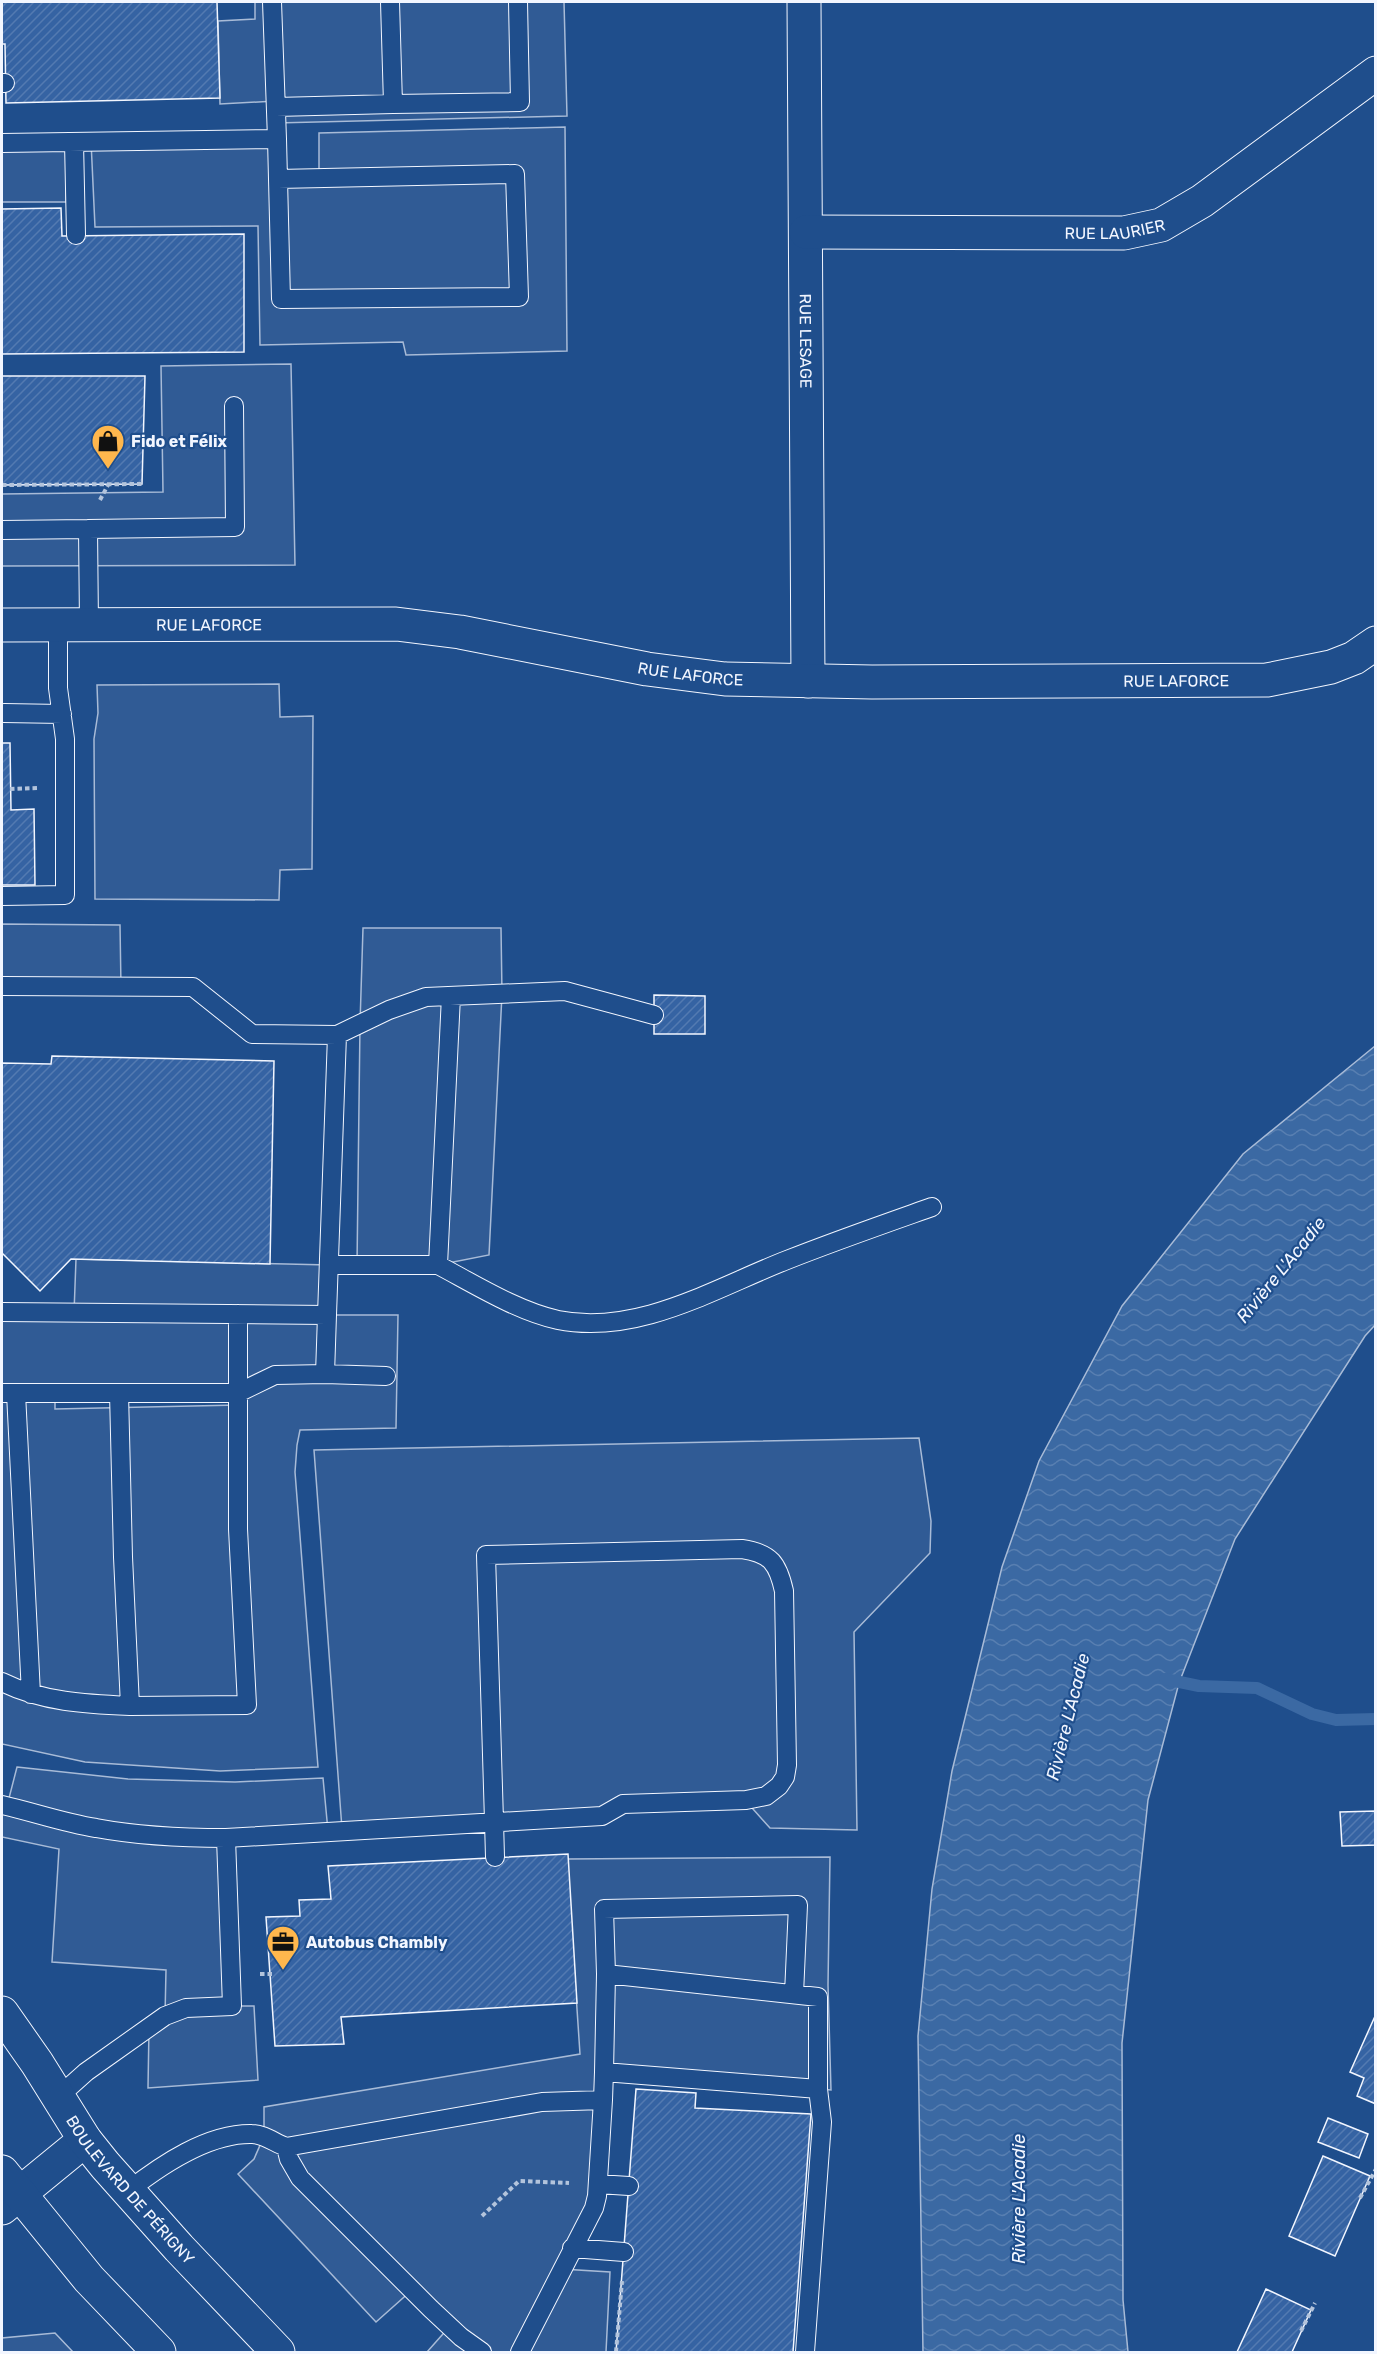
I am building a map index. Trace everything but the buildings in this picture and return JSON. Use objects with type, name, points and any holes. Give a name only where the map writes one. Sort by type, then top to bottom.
[{"type":"street","name":"RUE LESAGE","points":[[804,2],[808,681]]},
{"type":"street","name":"RUE LAURIER","points":[[806,232],[1063,235],[1124,233],[1149,229],[1172,220],[1192,208],[1376,73]]},
{"type":"street","name":"RUE LAFORCE","points":[[2,625],[396,624],[460,632],[585,658],[674,673],[725,679],[808,681],[1267,680],[1331,668],[1353,658],[1376,643]]},
{"type":"street","name":"BOULEVARD DE PÉRIGNY","points":[[2,2013],[37,2063],[85,2140],[128,2191],[278,2352]]},
{"type":"street","points":[[85,2140],[7,2192],[159,2352]]},
{"type":"lane","points":[[272,2],[281,299],[519,297],[515,174],[278,179]]},
{"type":"lane","points":[[390,2],[393,104]]},
{"type":"lane","points":[[276,107],[520,102],[518,2]]},
{"type":"lane","points":[[2,143],[277,139]]},
{"type":"lane","points":[[74,142],[76,235]]},
{"type":"lane","points":[[2,530],[235,527],[234,406]]},
{"type":"lane","points":[[2,896],[65,895],[65,739],[58,688],[74,625],[88,529]]},
{"type":"lane","points":[[4,713],[62,714]]},
{"type":"lane","points":[[2,986],[193,987],[252,1034],[338,1035],[398,1006],[426,997],[565,991],[654,1015]]},
{"type":"lane","points":[[438,1265],[451,996]]},
{"type":"lane","points":[[325,1374],[338,1035]]},
{"type":"lane","points":[[328,1265],[438,1265],[508,1301],[557,1320],[604,1322],[646,1315],[688,1302],[747,1275],[932,1207]]},
{"type":"lane","points":[[2,1312],[327,1315]]},
{"type":"lane","points":[[2,1682],[31,1694],[81,1704],[130,1707],[247,1705],[238,1528],[238,1314]]},
{"type":"lane","points":[[31,1694],[9,1393],[238,1393],[275,1374],[386,1376]]},
{"type":"lane","points":[[119,1393],[122,1536],[130,1707]]},
{"type":"lane","points":[[2,1805],[93,1828],[124,1833],[178,1838],[226,1838],[494,1821],[602,1816],[623,1804],[746,1800],[766,1796],[779,1786],[785,1777],[787,1765],[784,1591],[780,1573],[771,1559],[758,1551],[742,1549],[486,1555],[494,1821],[495,1857]]},
{"type":"lane","points":[[57,2098],[86,2072],[165,2016],[186,2008],[232,2006],[226,1838]]},
{"type":"lane","points":[[520,2352],[594,2208],[598,2184],[604,2072],[606,1974],[604,1909],[798,1905],[795,1994]]},
{"type":"lane","points":[[606,1974],[818,1997],[818,2089],[822,2122],[805,2352]]},
{"type":"lane","points":[[604,2072],[818,2089]]},
{"type":"lane","points":[[128,2191],[163,2164],[222,2138],[253,2134],[264,2136],[286,2147],[542,2102],[603,2100]]},
{"type":"lane","points":[[286,2147],[289,2159],[300,2178],[431,2309],[461,2337],[482,2352]]},
{"type":"lane","points":[[598,2184],[629,2186]]},
{"type":"lane","points":[[572,2248],[624,2252]]},
{"type":"path","points":[[2,485],[142,484]]},
{"type":"path","points":[[10,789],[43,788]]},
{"type":"path","points":[[1360,2198],[1376,2169]]},
{"type":"path","points":[[482,2216],[519,2181],[598,2184]]},
{"type":"path","points":[[616,2352],[622,2278]]},
{"type":"path","points":[[1301,2331],[1315,2303]]},
{"type":"shaded area","points":[[255,2],[564,2],[567,116],[276,123],[275,101],[220,104],[218,21],[255,19]]},
{"type":"shaded area","points":[[565,127],[567,351],[406,355],[403,342],[260,345],[258,226],[95,227],[91,141],[277,139],[278,179],[319,178],[319,133]]},
{"type":"shaded area","points":[[66,142],[66,202],[2,202],[2,143]]},
{"type":"shaded area","points":[[291,364],[295,565],[2,566],[2,494],[163,492],[161,366]]},
{"type":"shaded area","points":[[279,684],[280,717],[313,716],[312,869],[280,870],[279,900],[95,899],[94,739],[98,713],[97,685]]},
{"type":"shaded area","points":[[2,924],[120,925],[121,987],[2,986]]},
{"type":"shaded area","points":[[363,928],[501,928],[502,994],[489,1255],[438,1265],[357,1265]]},
{"type":"shaded area","points":[[76,1259],[329,1265],[327,1315],[398,1315],[396,1428],[300,1430],[297,1445],[295,1472],[318,1767],[220,1771],[85,1762],[2,1744],[2,1312],[74,1313]],"holes":[[[238,1393],[238,1405],[55,1409],[55,1394]]]},
{"type":"shaded area","points":[[919,1438],[931,1521],[930,1553],[854,1632],[857,1830],[770,1828],[745,1800],[623,1804],[602,1816],[342,1829],[314,1450]]},
{"type":"shaded area","points":[[17,1767],[128,1779],[235,1782],[323,1778],[328,1831],[226,1838],[233,2006],[254,2006],[258,2080],[148,2088],[149,2028],[165,2016],[166,1970],[52,1962],[59,1849],[2,1837],[2,1805],[7,1806]]},
{"type":"shaded area","points":[[830,1857],[828,1985],[831,2090],[604,2072],[597,2196],[562,2269],[610,2272],[606,2352],[427,2352],[450,2326],[412,2290],[376,2322],[238,2174],[254,2159],[264,2136],[264,2107],[580,2054],[567,1859]]},
{"type":"shaded area","points":[[55,2333],[73,2352],[2,2352],[2,2338]]},
{"type":"water","name":"Rivière L'Acadie","points":[[1375,1046],[1375,1325],[1365,1336],[1235,1539],[1179,1683],[1148,1800],[1122,2043],[1123,2300],[1128,2352],[923,2352],[918,2036],[932,1889],[952,1771],[1002,1567],[1039,1461],[1122,1306],[1243,1154]]},
{"type":"waterway","points":[[1165,1679],[1199,1686],[1257,1688],[1312,1714],[1336,1720],[1376,1719]]},
{"type":"place","name":"Fido et Félix","points":[[108,470]]},
{"type":"place","name":"Autobus Chambly","points":[[283,1971]]}]
